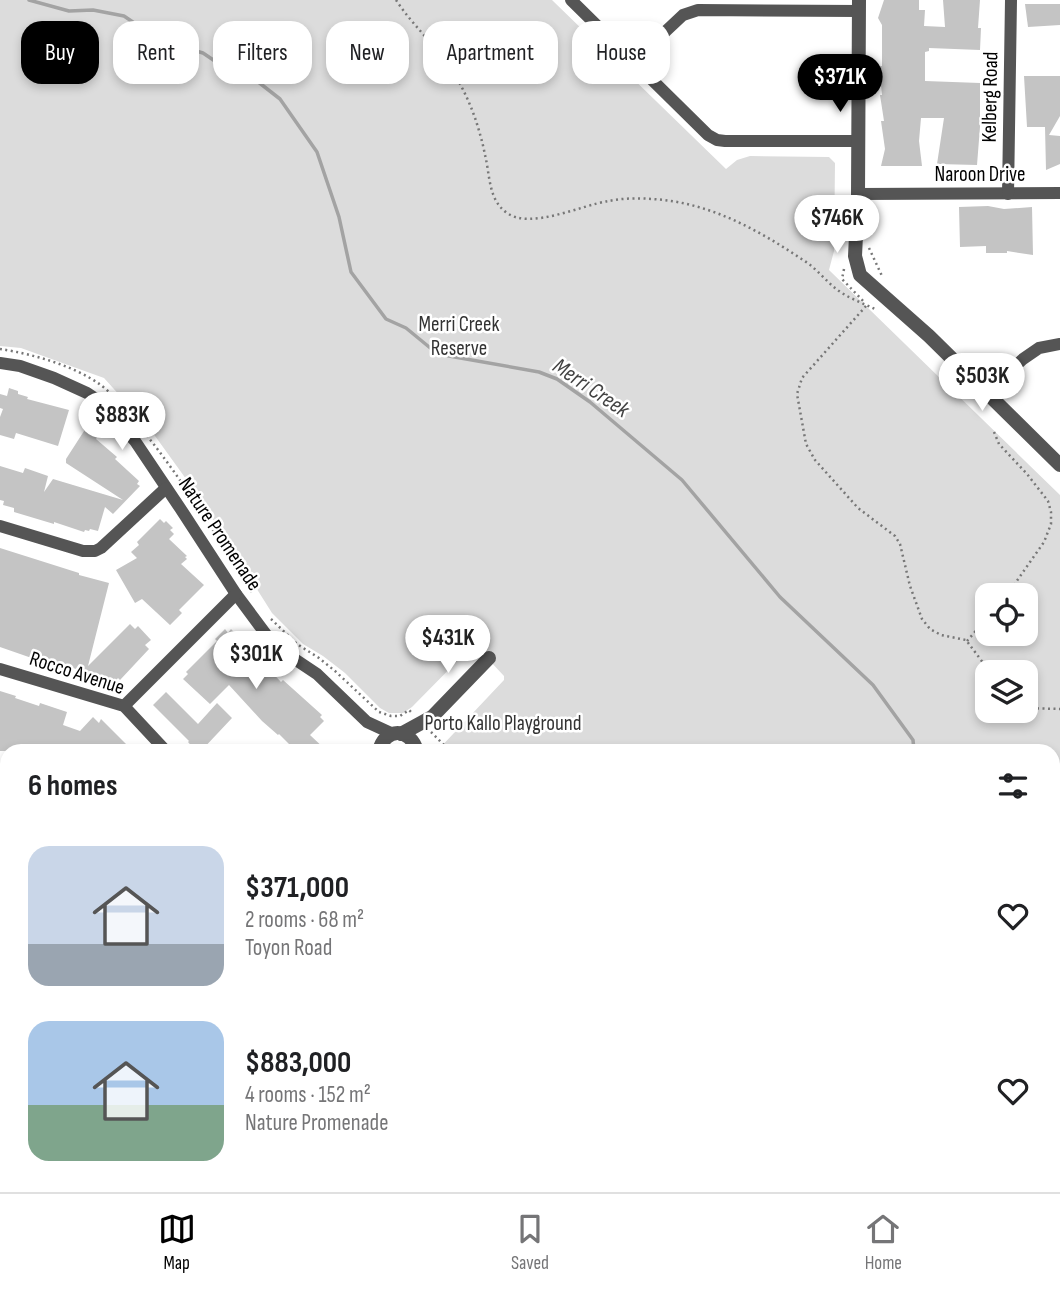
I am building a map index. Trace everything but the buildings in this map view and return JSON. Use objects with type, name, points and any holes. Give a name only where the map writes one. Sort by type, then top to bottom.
[{"type":"street","points":[[571,0],[593,21]]},
{"type":"street","name":"Kelberg Road","points":[[1008,194],[1011,0]]},
{"type":"street","points":[[670,27],[683,15],[698,10],[859,5],[855,256],[860,275],[929,337],[1060,465]]},
{"type":"street","points":[[657,84],[712,138],[725,141],[857,141]]},
{"type":"street","name":"Naroon Drive","points":[[858,194],[1060,193]]},
{"type":"street","points":[[987,393],[1023,359],[1039,348],[1060,344]]},
{"type":"street","name":"Nature Promenade","points":[[0,363],[20,366],[54,378],[99,401],[135,441],[236,594],[268,637],[284,652],[317,674],[367,722],[397,734]]},
{"type":"street","points":[[0,526],[75,549],[94,551],[101,548],[166,488]]},
{"type":"street","points":[[124,706],[236,594]]},
{"type":"street","points":[[420,744],[428,724],[489,658]]},
{"type":"street","name":"Rocco Avenue","points":[[0,669],[124,706],[159,744]]},
{"type":"street","name":"Nature Promenade","points":[[367,722],[377,744]]},
{"type":"street","points":[[382,744],[384,739],[428,724]]},
{"type":"street","points":[[397,734],[411,739],[414,744]]},
{"type":"path","points":[[396,0],[445,61],[467,95],[480,132],[492,192],[507,213],[520,219],[534,220],[595,204],[628,199],[652,198],[696,205],[749,227],[806,261],[844,295],[867,305]]},
{"type":"path","points":[[855,229],[867,243],[883,275],[873,288],[867,305],[799,384],[796,394],[806,444],[815,460],[858,508],[900,544],[910,586],[922,619],[930,629],[941,635],[967,641],[981,660]]},
{"type":"path","points":[[0,349],[59,363],[108,390],[142,428],[178,477],[256,599]]},
{"type":"path","points":[[994,432],[999,444],[1048,501],[1051,512],[1051,524],[1044,542],[1015,583]]},
{"type":"path","points":[[269,617],[297,644],[319,658],[379,712],[400,716],[409,710],[428,724],[444,744]]},
{"type":"path","points":[[967,641],[975,632]]},
{"type":"path","points":[[1038,708],[1060,709]]},
{"type":"green space","name":"Merri Creek Reserve","points":[[0,0],[552,0],[574,21],[572,84],[638,84],[726,169],[737,160],[750,156],[829,157],[835,163],[834,251],[829,270],[1060,495],[1060,744],[444,744],[504,680],[504,676],[474,644],[412,707],[403,713],[389,713],[380,708],[345,673],[303,644],[272,613],[194,490],[150,429],[104,378],[21,348],[0,346]]},
{"type":"waterway","name":"Merri Creek","points":[[29,0],[69,11],[93,10],[124,16],[146,31],[179,46],[203,53],[234,74],[257,81],[280,99],[317,152],[339,217],[351,272],[386,319],[406,328],[434,351],[539,372],[557,379],[590,402],[682,480],[780,597],[873,685],[913,744]]},
{"type":"park label","name":"Porto Kallo Playground","points":[[503,723]]}]
